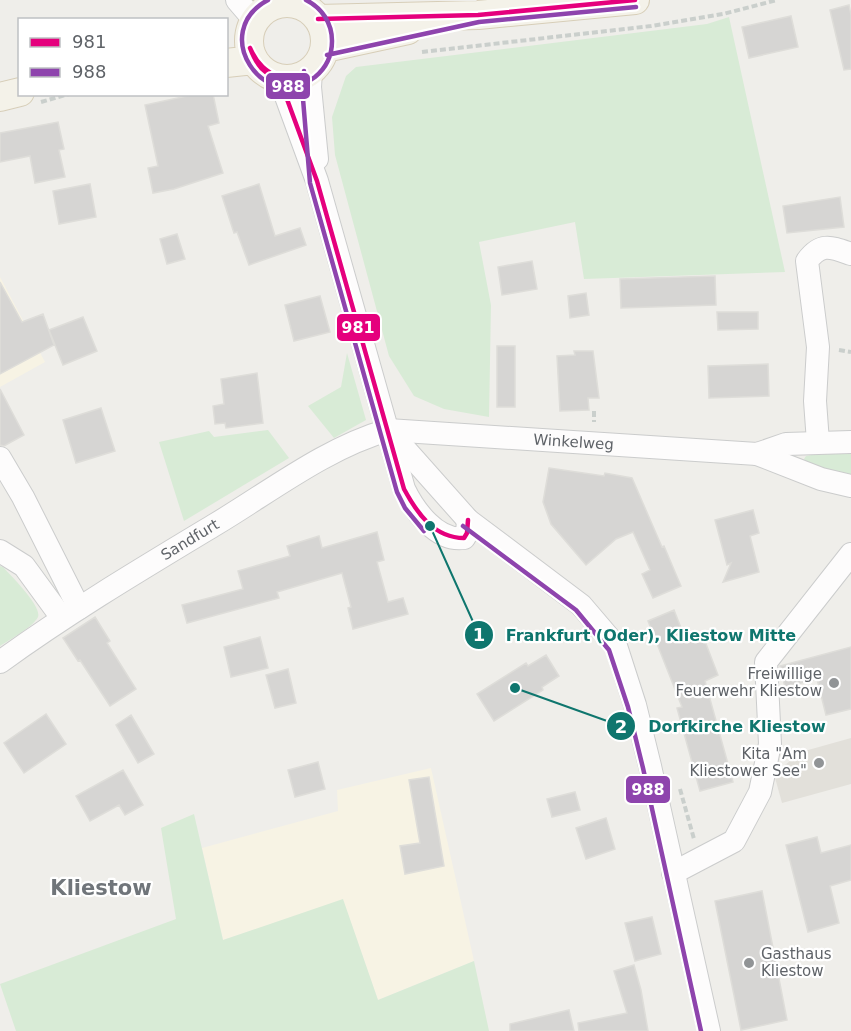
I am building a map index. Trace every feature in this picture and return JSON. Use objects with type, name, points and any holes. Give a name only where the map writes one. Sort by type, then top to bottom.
[{"type":"main road","points":[[318,19],[387,9],[478,15],[635,0]]},
{"type":"main road","points":[[318,60],[325,38],[318,19],[301,6],[291,3],[271,7],[242,23],[250,51],[250,66],[292,79],[318,60],[478,15]]},
{"type":"main road","points":[[0,97],[18,92]]},
{"type":"street","points":[[317,181],[310,87],[318,60]]},
{"type":"street","points":[[250,66],[284,91],[317,181],[404,489],[411,504],[430,526],[455,539],[464,538],[467,533],[468,520]]},
{"type":"street","points":[[818,442],[815,400],[818,346],[807,261],[821,248],[831,247],[851,254]]},
{"type":"street","points":[[388,430],[468,520],[581,605],[616,646],[635,705],[708,1031]]},
{"type":"street","name":"Winkelweg","points":[[388,430],[757,454],[821,480],[851,486]]},
{"type":"street","name":"Sandfurt","points":[[0,662],[70,613],[318,461],[388,430]]},
{"type":"street","name":"Winkelweg","points":[[757,454],[786,444],[851,442]]},
{"type":"street","points":[[0,458],[23,497],[70,613]]},
{"type":"street","points":[[0,551],[24,566],[70,613]]},
{"type":"street","points":[[673,873],[734,841],[760,792],[770,744],[766,662],[851,554]]},
{"type":"path","points":[[418,52],[651,26],[723,14],[777,0]]},
{"type":"path","points":[[847,351],[851,346]]},
{"type":"shaded area","points":[[0,277],[45,362],[0,387]]},
{"type":"shaded area","name":"Kita \"Am Kliestower See\"","points":[[851,738],[851,784],[782,803],[774,774],[801,752]]},
{"type":"shaded area","points":[[431,768],[474,961],[378,1000],[343,900],[223,940],[202,848],[338,811],[337,790]]},
{"type":"green space","points":[[729,17],[785,272],[584,279],[575,222],[479,242],[491,305],[489,417],[444,409],[414,396],[389,356],[335,155],[332,117],[346,76],[356,67],[707,24]]},
{"type":"green space","points":[[347,353],[366,420],[334,438],[308,406],[341,387]]},
{"type":"green space","points":[[268,430],[289,458],[184,521],[159,442],[209,431],[214,437]]},
{"type":"green space","points":[[851,451],[851,477],[807,463],[804,459],[806,456],[822,453]]},
{"type":"green space","points":[[0,566],[31,599],[38,612],[38,617],[26,629],[0,646]]},
{"type":"green space","points":[[194,814],[223,940],[343,899],[378,1000],[474,961],[489,1031],[16,1031],[0,984],[176,919],[161,828]]},
{"type":"building","points":[[849,5],[851,69],[844,70],[830,10]]},
{"type":"building","points":[[791,16],[798,47],[749,58],[742,27]]},
{"type":"building","points":[[187,96],[213,96],[219,123],[208,126],[223,173],[174,189],[153,193],[148,168],[158,166],[145,105]]},
{"type":"building","points":[[58,122],[64,149],[59,150],[65,177],[35,183],[30,156],[0,162],[0,133]]},
{"type":"building","points":[[90,184],[96,217],[59,224],[53,191]]},
{"type":"building","points":[[259,184],[275,236],[300,228],[306,245],[249,265],[237,232],[234,233],[222,196]]},
{"type":"building","points":[[840,197],[844,227],[787,233],[783,206]]},
{"type":"building","points":[[177,234],[185,259],[167,264],[160,239]]},
{"type":"building","points":[[532,261],[537,289],[502,295],[498,267]]},
{"type":"building","points":[[715,276],[716,305],[621,308],[620,279]]},
{"type":"building","points":[[0,282],[22,322],[43,314],[54,345],[0,374]]},
{"type":"building","points":[[586,293],[589,315],[570,318],[568,296]]},
{"type":"building","points":[[320,296],[330,332],[294,341],[285,305]]},
{"type":"building","points":[[717,312],[758,312],[758,329],[718,330]]},
{"type":"building","points":[[83,317],[97,351],[63,365],[49,330]]},
{"type":"building","points":[[497,346],[515,346],[515,407],[497,407]]},
{"type":"building","points":[[574,351],[593,351],[599,398],[588,398],[589,410],[560,411],[557,356],[575,355]]},
{"type":"building","points":[[768,364],[769,396],[709,398],[708,366]]},
{"type":"building","points":[[257,373],[263,423],[226,428],[225,423],[215,424],[213,406],[224,404],[221,379]]},
{"type":"building","points":[[0,389],[24,435],[4,446],[0,445]]},
{"type":"building","points":[[101,408],[115,451],[76,463],[63,420]]},
{"type":"building","points":[[549,468],[632,478],[681,586],[653,598],[642,574],[650,570],[633,532],[616,539],[586,565],[551,524],[543,502]]},
{"type":"building","points":[[753,510],[759,533],[750,536],[759,572],[723,582],[731,563],[727,565],[715,520]]},
{"type":"building","points":[[377,532],[384,560],[377,562],[388,602],[403,598],[408,614],[353,629],[348,608],[351,607],[342,573],[277,592],[279,598],[187,623],[182,605],[243,589],[238,571],[290,556],[287,546],[319,536],[322,548]]},
{"type":"building","points":[[674,610],[687,643],[703,636],[718,675],[705,681],[733,782],[700,791],[677,708],[682,707],[648,621]]},
{"type":"building","points":[[95,617],[110,641],[107,643],[136,689],[110,706],[63,638]]},
{"type":"building","points":[[260,637],[268,668],[231,677],[224,647]]},
{"type":"building","name":"Freiwillige Feuerwehr Kliestow","points":[[851,647],[851,709],[826,715],[817,679],[785,687],[780,666]]},
{"type":"building","points":[[546,655],[559,676],[542,687],[543,690],[494,721],[477,694],[526,663],[528,666]]},
{"type":"building","points":[[288,669],[296,703],[275,708],[266,675]]},
{"type":"building","points":[[46,714],[66,744],[24,773],[4,743]]},
{"type":"building","points":[[131,715],[154,754],[138,763],[116,725]]},
{"type":"building","points":[[318,762],[325,789],[295,797],[288,770]]},
{"type":"building","points":[[123,770],[143,805],[125,815],[119,805],[90,821],[76,796]]},
{"type":"building","points":[[429,777],[444,866],[405,874],[400,846],[420,843],[409,780]]},
{"type":"building","points":[[575,792],[580,810],[552,817],[547,799]]},
{"type":"building","points":[[606,818],[615,849],[586,859],[576,828]]},
{"type":"building","points":[[817,837],[821,853],[851,845],[851,880],[830,886],[839,923],[808,932],[786,845]]},
{"type":"building","points":[[762,891],[787,1020],[741,1030],[715,901]]},
{"type":"building","points":[[652,917],[661,954],[635,961],[625,923]]},
{"type":"building","points":[[634,965],[648,1031],[579,1031],[578,1023],[627,1013],[614,971]]},
{"type":"building","points":[[569,1010],[574,1031],[510,1031],[510,1024]]},
{"type":"transit line","name":"988","points":[[268,0],[251,14],[243,31],[243,49],[250,65],[262,78],[278,86],[296,86],[315,77],[328,61],[332,46],[332,34],[328,22],[317,7],[306,0]]},
{"type":"transit line","name":"981","points":[[318,19],[478,15],[635,0]]},
{"type":"transit line","name":"988","points":[[327,55],[479,22],[636,7]]},
{"type":"transit line","name":"981","points":[[250,48],[263,67],[282,79]]},
{"type":"transit line","name":"981","points":[[250,48],[255,60],[262,68],[270,75],[282,79]]},
{"type":"transit line","name":"988","points":[[304,71],[303,99],[310,183],[397,492],[405,508],[424,531]]},
{"type":"transit line","name":"981","points":[[270,76],[284,91],[317,181],[404,489],[421,515],[435,529],[444,534],[464,538],[467,533],[468,520]]},
{"type":"transit line","name":"988","points":[[463,526],[576,610],[609,650],[628,707],[643,768],[701,1031]]},
{"type":"place","name":"Frankfurt (Oder), Kliestow Mitte","points":[[430,526]]},
{"type":"place","name":"Freiwillige Feuerwehr Kliestow","points":[[834,683]]},
{"type":"place","name":"Dorfkirche Kliestow","points":[[515,688]]},
{"type":"place","name":"Kita \"Am Kliestower See\"","points":[[819,763]]},
{"type":"place","name":"Gasthaus Kliestow","points":[[749,963]]},
{"type":"district","name":"Kliestow","points":[[101,888]]}]
